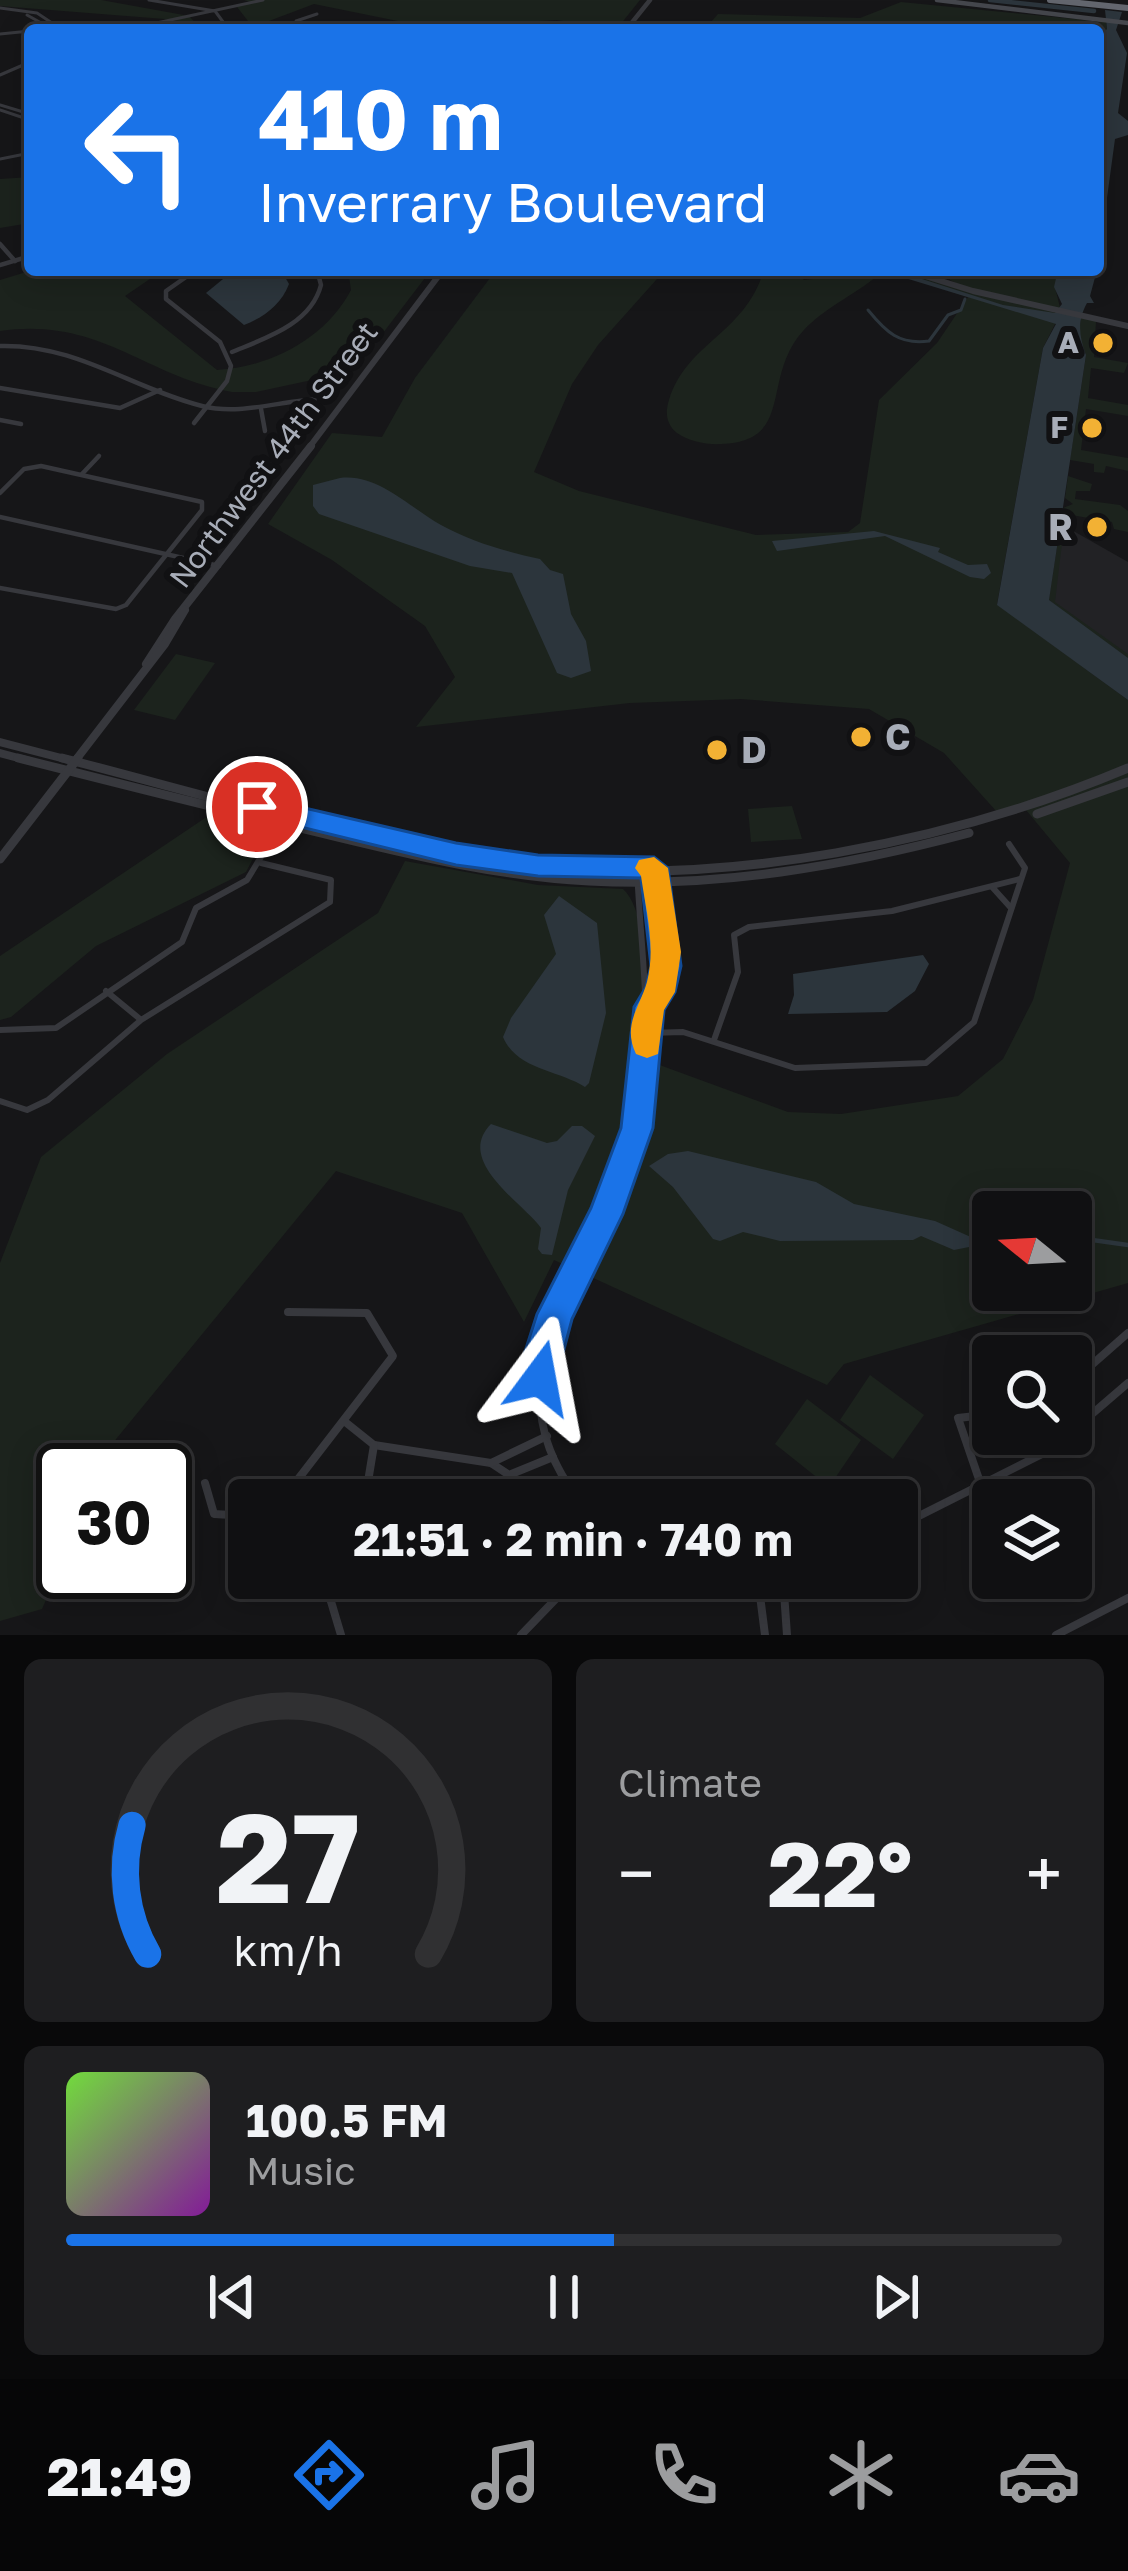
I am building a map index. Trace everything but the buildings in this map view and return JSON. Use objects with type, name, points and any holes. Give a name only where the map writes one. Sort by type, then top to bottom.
[{"type":"highway","points":[[1050,0],[1126,6]]},
{"type":"highway","points":[[1082,0],[1104,4]]},
{"type":"main road","points":[[937,0],[1128,21]]},
{"type":"main road","points":[[960,0],[1107,19]]},
{"type":"street","points":[[149,0],[215,11],[225,24]]},
{"type":"street","points":[[157,24],[263,0]]},
{"type":"street","points":[[631,24],[650,0]]},
{"type":"street","points":[[0,9],[37,13],[53,24]]},
{"type":"street","points":[[0,9],[31,15],[44,24]]},
{"type":"street","points":[[303,24],[296,21],[317,14]]},
{"type":"street","points":[[0,244],[15,261]]},
{"type":"street","points":[[0,265],[24,258]]},
{"type":"street","points":[[187,276],[166,291],[166,299],[231,352]]},
{"type":"street","points":[[231,352],[294,325],[321,295],[321,276]]},
{"type":"street","name":"Northwest 44th Street","points":[[0,859],[438,276]]},
{"type":"street","points":[[926,276],[1128,326]]},
{"type":"street","points":[[0,346],[37,343],[63,348],[209,408],[261,409],[321,399]]},
{"type":"street","points":[[194,424],[231,380],[231,352]]},
{"type":"street","points":[[0,388],[120,408],[160,390]]},
{"type":"street","points":[[261,409],[265,431]]},
{"type":"street","points":[[0,420],[21,424]]},
{"type":"street","points":[[82,474],[99,456]]},
{"type":"street","points":[[0,493],[24,469],[41,466],[195,496],[202,502],[126,604],[116,609],[0,587]]},
{"type":"street","points":[[0,518],[221,566]]},
{"type":"street","points":[[0,742],[69,765]]},
{"type":"street","points":[[0,753],[456,854],[637,874],[770,873],[882,857],[1077,803],[1128,782]]},
{"type":"street","points":[[655,874],[879,848],[1034,809],[1128,768]]},
{"type":"street","points":[[0,1030],[56,1028],[182,942],[196,908],[248,880],[284,819]]},
{"type":"street","points":[[648,1033],[683,1032],[795,1069],[926,1064],[974,1022],[1025,868],[1009,844]]},
{"type":"street","points":[[0,1101],[27,1110],[48,1100],[140,1020],[331,902],[332,887],[326,878],[261,863]]},
{"type":"street","points":[[566,1479],[547,1436],[539,1364],[555,1314],[606,1214],[644,1095],[649,1007],[637,874]]},
{"type":"street","points":[[649,1007],[660,992],[666,966],[655,874]]},
{"type":"street","points":[[714,1040],[738,972],[734,935],[748,927],[892,910],[993,889],[1020,878]]},
{"type":"street","points":[[993,889],[1011,908]]},
{"type":"street","points":[[106,991],[140,1020]]},
{"type":"street","points":[[288,1312],[367,1313],[393,1356],[298,1479]]},
{"type":"street","points":[[1092,1365],[1127,1335]]},
{"type":"street","points":[[997,1479],[1061,1446],[1106,1410],[1128,1383]]},
{"type":"street","points":[[972,1416],[958,1418],[979,1479]]},
{"type":"street","points":[[344,1421],[374,1445],[491,1462],[509,1475],[553,1457]]},
{"type":"street","points":[[491,1462],[547,1436]]},
{"type":"street","points":[[368,1479],[374,1445]]},
{"type":"street","points":[[205,1483],[214,1514],[228,1515]]},
{"type":"street","points":[[918,1517],[972,1492]]},
{"type":"street","points":[[1056,1635],[1128,1598]]},
{"type":"street","points":[[330,1599],[341,1635]]},
{"type":"street","points":[[521,1635],[556,1599]]},
{"type":"street","points":[[760,1599],[765,1635]]},
{"type":"street","points":[[782,1599],[787,1635]]},
{"type":"shaded area","points":[[0,0],[101,0],[189,16],[196,24],[160,24],[177,20],[0,6]]},
{"type":"shaded area","points":[[244,0],[640,0],[621,24],[557,20],[412,24],[314,4],[269,21],[273,24],[250,24],[237,7],[250,2]]},
{"type":"shaded area","points":[[901,2],[1106,22],[1107,30],[1104,33],[1104,24],[709,24],[718,14],[860,18]]},
{"type":"shaded area","points":[[1105,10],[1122,12],[1116,30],[1127,53],[1118,113],[1128,121],[1128,135],[1115,139],[1104,220],[1104,33]]},
{"type":"shaded area","points":[[24,177],[24,224],[0,228],[0,179]]},
{"type":"shaded area","points":[[24,273],[154,276],[125,296],[217,370],[277,356],[312,336],[351,290],[349,276],[426,276],[354,371],[256,392],[201,384],[66,332],[0,331],[0,280]]},
{"type":"shaded area","points":[[227,276],[284,276],[289,284],[271,309],[244,325],[206,293]]},
{"type":"shaded area","points":[[492,276],[660,276],[598,345],[572,384],[534,472],[579,491],[756,535],[848,532],[860,523],[879,400],[937,343],[968,297],[904,276],[927,276],[961,286],[950,276],[1057,276],[1061,312],[1043,348],[997,604],[1128,700],[1128,1283],[1092,1293],[1092,1191],[972,1191],[972,1311],[1030,1311],[844,1364],[827,1385],[554,1260],[524,1322],[462,1213],[336,1171],[113,1443],[36,1443],[36,1599],[46,1599],[42,1609],[0,1621],[0,1263],[41,1157],[167,1054],[378,913],[405,861],[538,885],[623,889],[632,902],[644,945],[646,1060],[788,1112],[841,1114],[958,1096],[1003,1059],[1033,1000],[1070,863],[1021,804],[997,812],[944,753],[869,709],[741,699],[630,703],[416,727],[455,677],[425,626],[332,560],[268,524],[332,433],[382,437],[415,378]]},
{"type":"shaded area","points":[[762,276],[804,280],[876,276],[803,331],[783,368],[769,420],[759,432],[721,444],[681,436],[667,413],[677,380],[755,292]]},
{"type":"shaded area","points":[[899,276],[913,276],[1003,305],[1055,313],[1062,304],[1054,287],[1057,276],[1095,276],[1090,296],[1094,303],[1087,303],[1080,322],[1086,355],[1049,600],[1128,658],[1128,700],[997,605],[1043,348],[1056,324]]},
{"type":"shaded area","points":[[1081,316],[1096,321],[1094,357],[1128,363],[1124,373],[1091,368],[1088,398],[1128,405],[1128,416],[1086,409],[1081,450],[1128,458],[1128,471],[1106,466],[1104,473],[1094,472],[1094,464],[1070,460],[1086,355],[1079,335]]},
{"type":"shaded area","points":[[1068,476],[1092,484],[1090,491],[1076,491],[1075,499],[1120,505],[1128,511],[1128,532],[1114,529],[1112,522],[1071,515],[1069,528],[1064,526],[1055,602],[1128,654],[1128,661],[1049,600],[1063,508],[1073,504],[1065,498]]},
{"type":"shaded area","points":[[340,478],[380,486],[453,531],[540,559],[550,570],[563,574],[591,671],[571,678],[557,673],[512,573],[470,566],[319,514],[313,506],[313,485]]},
{"type":"shaded area","points":[[1061,524],[1128,562],[1128,658],[1049,600]]},
{"type":"shaded area","points":[[874,531],[940,548],[938,552],[968,565],[987,564],[991,573],[984,579],[970,577],[885,536],[777,551],[772,541]]},
{"type":"shaded area","points":[[176,654],[215,663],[175,720],[134,710]]},
{"type":"shaded area","points":[[792,806],[802,839],[751,842],[748,809]]},
{"type":"shaded area","points":[[211,814],[269,828],[246,872],[96,946],[11,1017],[0,1020],[0,956]]},
{"type":"shaded area","points":[[559,896],[597,923],[606,1013],[585,1087],[528,1063],[503,1037],[556,954],[544,915]]},
{"type":"shaded area","points":[[923,955],[929,964],[915,991],[887,1012],[788,1014],[793,974]]},
{"type":"shaded area","points":[[491,1124],[547,1143],[557,1141],[572,1126],[582,1126],[595,1136],[568,1190],[552,1255],[538,1249],[541,1228],[486,1167],[482,1138]]},
{"type":"shaded area","points":[[688,1151],[816,1182],[854,1204],[935,1221],[972,1238],[972,1246],[954,1250],[921,1236],[913,1240],[780,1241],[743,1232],[713,1239],[673,1187],[649,1166],[668,1154]]},
{"type":"shaded area","points":[[870,1375],[924,1415],[893,1459],[840,1420]]},
{"type":"shaded area","points":[[807,1399],[861,1440],[834,1479],[819,1479],[775,1444]]},
{"type":"waterway","points":[[990,0],[1094,11]]},
{"type":"waterway","points":[[868,310],[894,335],[929,341],[948,315],[961,310],[965,299]]},
{"type":"waterway","points":[[1092,1240],[1128,1245]]},
{"type":"slow traffic","points":[[647,1045],[649,1007],[660,992],[666,966],[654,868],[649,868]]},
{"type":"place","name":"A","points":[[1103,343]]},
{"type":"place","name":"F","points":[[1092,428]]},
{"type":"place","name":"R","points":[[1097,527]]},
{"type":"place","name":"C","points":[[861,737]]},
{"type":"place","name":"D","points":[[717,750]]},
{"type":"route","points":[[257,807],[456,854],[538,866],[654,868],[666,966],[660,992],[649,1007],[644,1095],[637,1128],[606,1214],[555,1314],[539,1364],[540,1378]]}]
